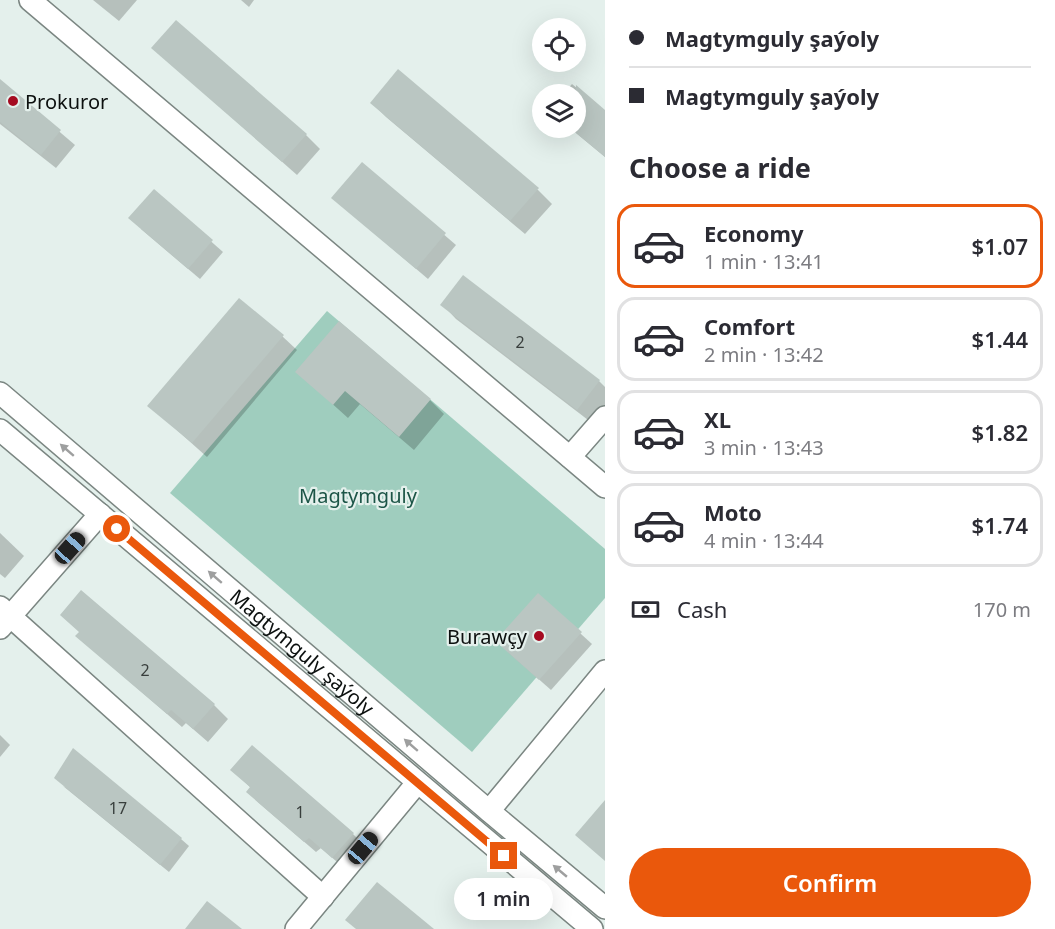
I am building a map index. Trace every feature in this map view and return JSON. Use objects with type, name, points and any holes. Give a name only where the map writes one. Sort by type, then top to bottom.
[{"type":"street","points":[[30,0],[605,487]]},
{"type":"street","name":"Magtymguly şaýoly","points":[[0,393],[489,812],[605,908]]},
{"type":"street","points":[[570,457],[605,417]]},
{"type":"street","name":"Magtymguly şaýoly","points":[[0,430],[592,929]]},
{"type":"street","points":[[100,514],[3,617],[323,897]]},
{"type":"street","points":[[489,812],[605,671]]},
{"type":"street","points":[[296,929],[417,783]]},
{"type":"green space","name":"Magtymguly","points":[[327,311],[605,549],[605,598],[472,752],[170,493]]},
{"type":"building","points":[[176,20],[307,134],[282,162],[151,48]]},
{"type":"building","points":[[398,69],[539,188],[510,221],[370,103]]},
{"type":"building","name":"Prokuror","points":[[0,79],[61,130],[41,155],[0,122]]},
{"type":"building","points":[[586,94],[605,110],[605,157],[582,138],[586,138]]},
{"type":"building","points":[[362,162],[446,233],[416,269],[331,198]]},
{"type":"building","points":[[154,189],[213,240],[188,269],[128,218]]},
{"type":"building","points":[[463,275],[600,380],[577,410],[440,305]]},
{"type":"building","points":[[239,298],[284,335],[192,443],[147,406]]},
{"type":"building","points":[[339,321],[431,399],[399,437],[345,391],[333,405],[295,372]]},
{"type":"building","points":[[81,590],[215,704],[193,729],[171,710],[167,714],[75,636],[79,632],[60,615]]},
{"type":"building","name":"Burawçy","points":[[538,593],[582,632],[539,680],[495,641]]},
{"type":"building","points":[[252,745],[354,833],[332,858],[309,838],[304,842],[246,792],[250,787],[230,770]]},
{"type":"building","points":[[73,748],[182,838],[160,865],[54,778]]},
{"type":"building","points":[[605,800],[605,861],[575,835]]},
{"type":"building","points":[[377,882],[434,929],[356,929],[345,920]]},
{"type":"building","points":[[207,901],[242,929],[185,929]]},
{"type":"place","name":"Prokuror","points":[[13,101]]},
{"type":"place","name":"Burawçy","points":[[539,636]]},
{"type":"route","points":[[117,529],[504,856]]}]
